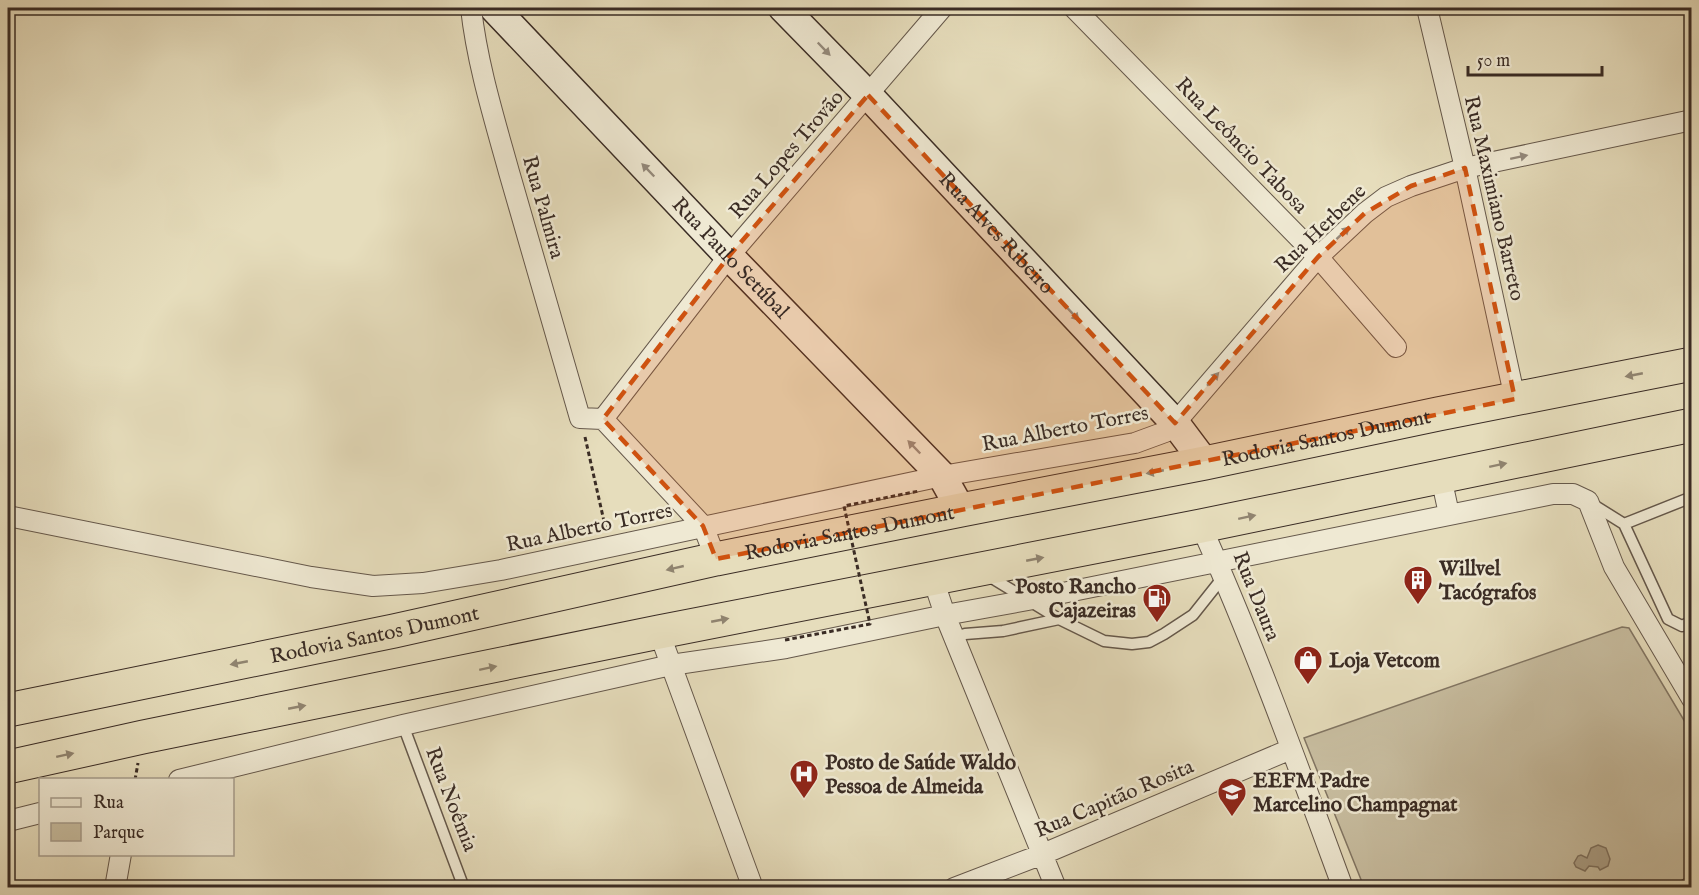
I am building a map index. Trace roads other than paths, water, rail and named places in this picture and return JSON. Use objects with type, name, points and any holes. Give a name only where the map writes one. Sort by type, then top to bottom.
[{"type":"highway","name":"Rodovia Santos Dumont","points":[[8,710],[394,631],[716,560],[1692,364]]},
{"type":"highway","points":[[8,767],[659,632],[1201,526],[1692,425]]},
{"type":"street","name":"Rua Palmira","points":[[471,8],[475,44],[501,146],[580,418],[603,419]]},
{"type":"street","name":"Rua Paulo Setúbal","points":[[494,8],[729,256],[931,483],[961,510]]},
{"type":"street","name":"Rua Alves Ribeiro","points":[[783,8],[868,95],[1175,423],[1205,463]]},
{"type":"street","name":"Rua Lopes Trovão","points":[[603,419],[729,256],[942,8]]},
{"type":"street","name":"Rua Leôncio Tabosa","points":[[1074,8],[1318,257],[1396,347]]},
{"type":"street","name":"Rua Maximiano Barreto","points":[[1426,8],[1465,168],[1515,399]]},
{"type":"street","name":"Rua Herbene","points":[[1175,423],[1318,257],[1365,213],[1386,197],[1465,168],[1692,120]]},
{"type":"street","points":[[603,419],[703,526],[716,560]]},
{"type":"street","name":"Rua Alberto Torres","points":[[8,516],[311,577],[373,586],[423,583],[501,570],[703,526],[1136,442],[1165,432],[1175,423]]},
{"type":"street","points":[[1441,477],[1449,514]]},
{"type":"street","points":[[187,778],[403,725],[671,664],[786,648],[945,615],[1221,569],[1449,514],[1553,494],[1573,494],[1588,501],[1614,567],[1692,699]]},
{"type":"street","name":"Rua Daura","points":[[1201,526],[1221,569],[1292,749],[1343,888]]},
{"type":"street","points":[[933,579],[945,615],[1056,888]]},
{"type":"street","points":[[659,632],[753,888]]},
{"type":"street","name":"Rua Capitão Rosita","points":[[954,888],[1043,855],[1292,749]]},
{"type":"street","points":[[8,821],[39,813]]},
{"type":"street","points":[[115,888],[121,856]]},
{"type":"lane","points":[[1624,524],[1692,497]]},
{"type":"lane","points":[[1588,501],[1624,524],[1668,619],[1682,626],[1692,621]]},
{"type":"lane","points":[[979,570],[1059,619],[1104,640],[1132,644],[1149,642],[1193,615],[1221,569]]},
{"type":"lane","points":[[954,637],[1003,631],[1059,619]]},
{"type":"lane","name":"Rua Noêmia","points":[[403,725],[464,888]]},
{"type":"place","name":"Willvel Tacógrafos","points":[[1418,606]]},
{"type":"place","name":"Posto Rancho Cajazeiras","points":[[1157,624]]},
{"type":"place","name":"Loja Vetcom","points":[[1308,686]]},
{"type":"place","name":"Posto de Saúde Waldo Pessoa de Almeida","points":[[804,800]]},
{"type":"place","name":"EEFM Padre Marcelino Champagnat","points":[[1232,818]]}]
